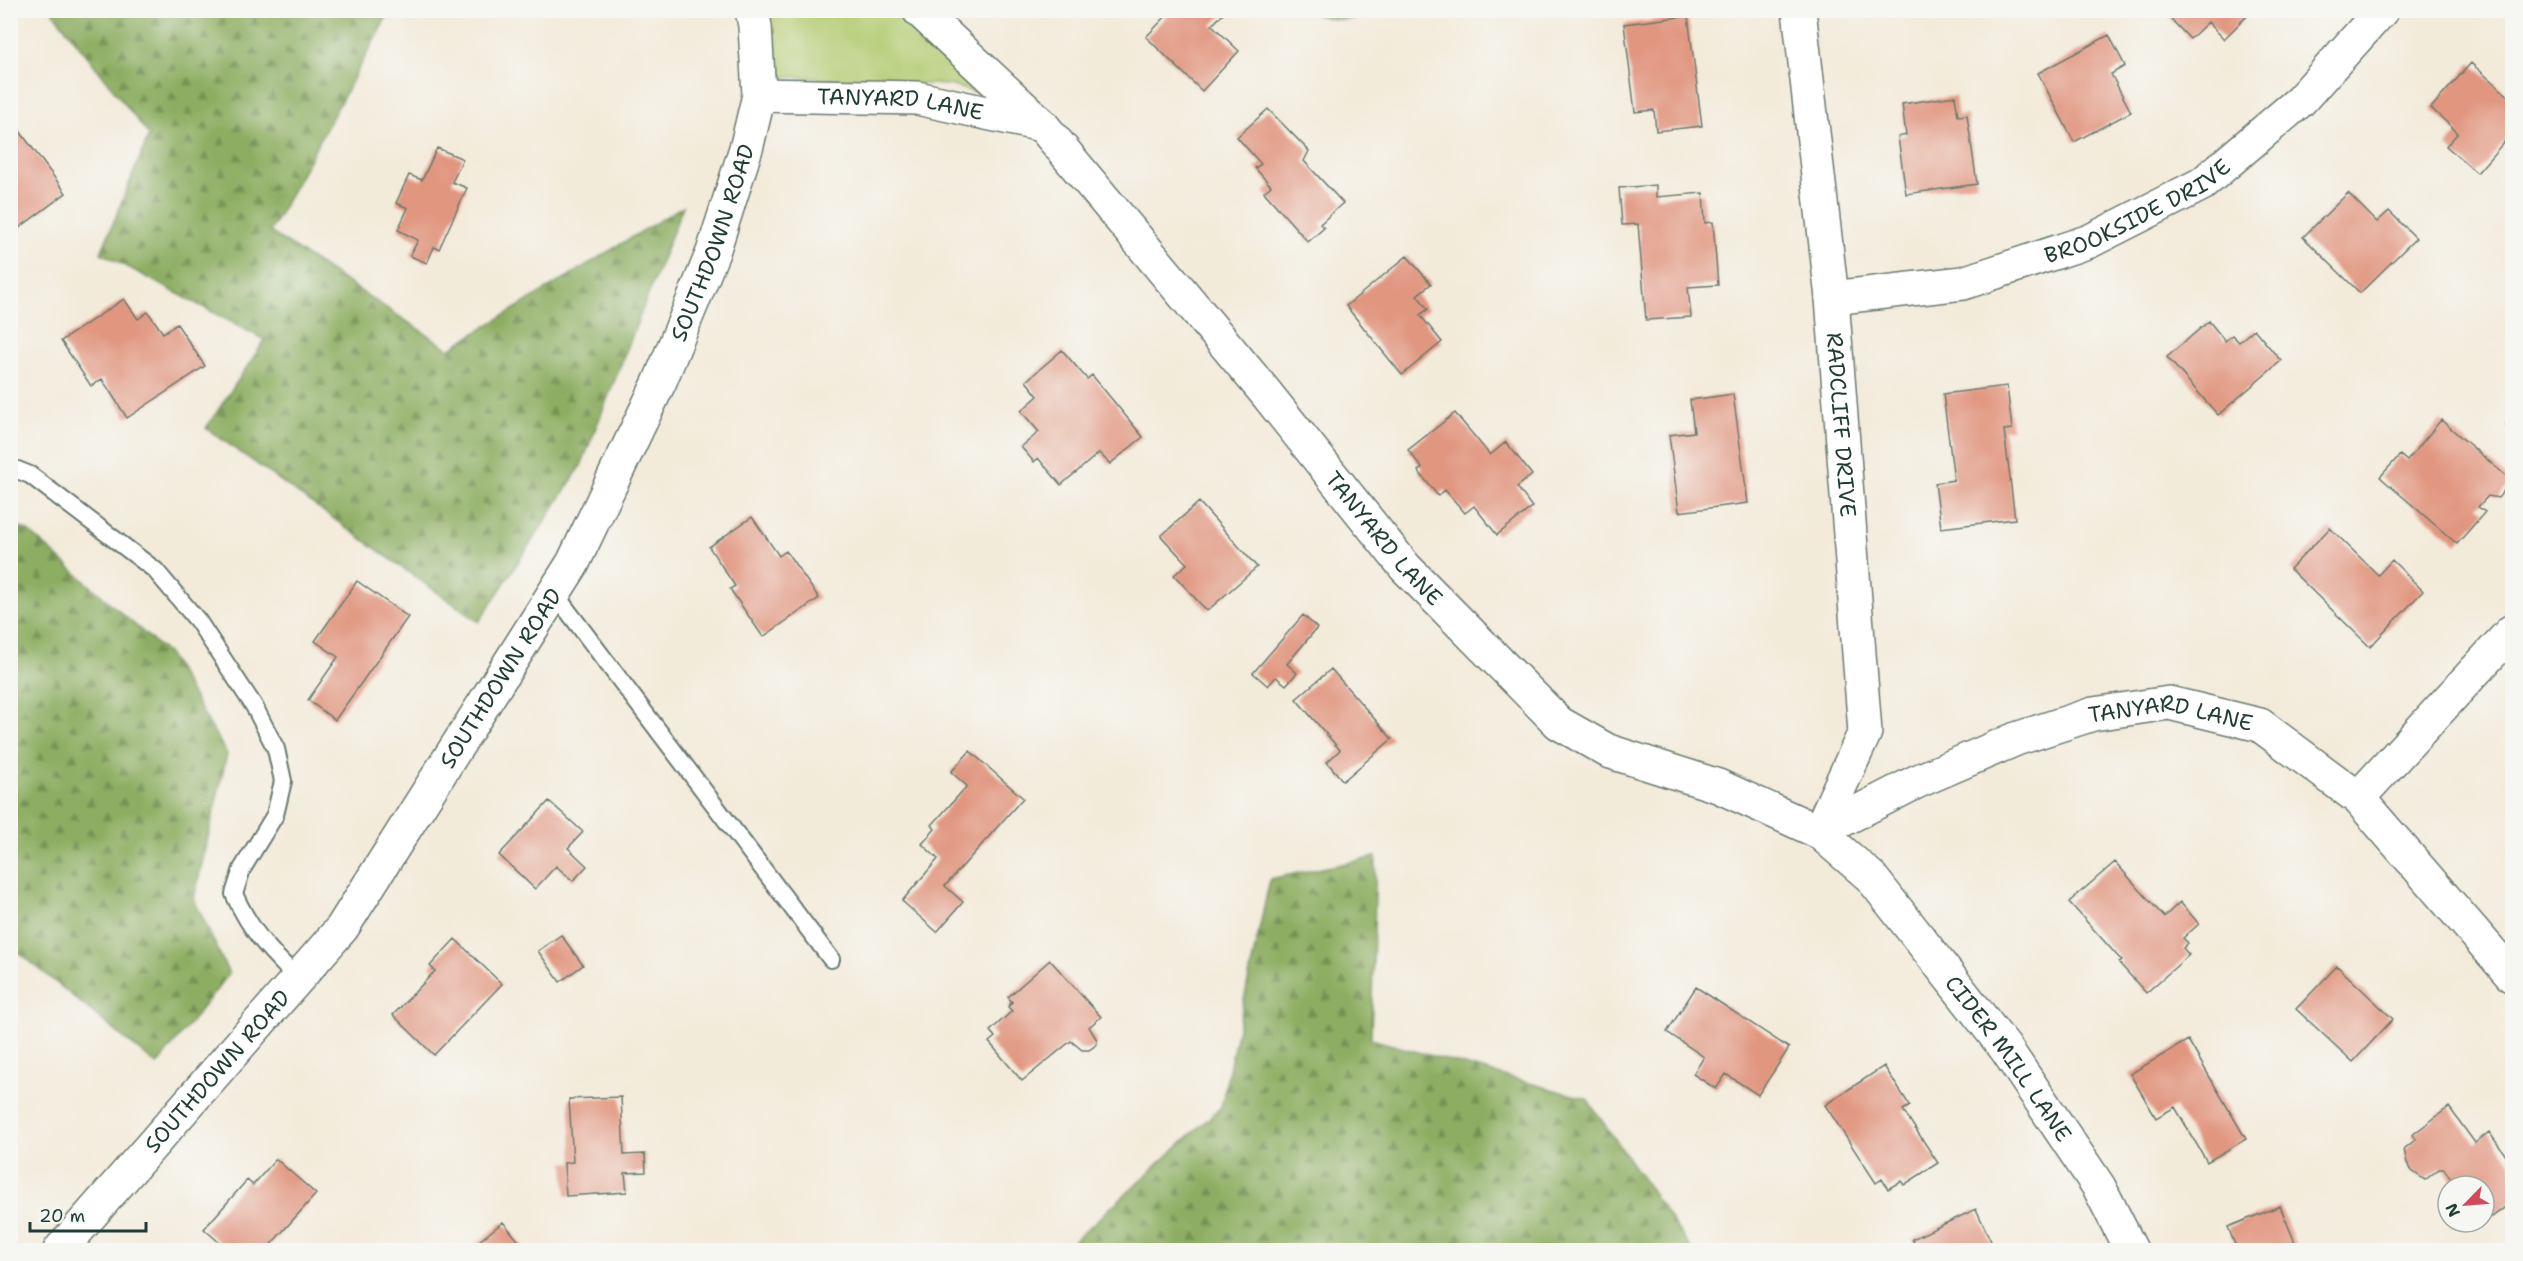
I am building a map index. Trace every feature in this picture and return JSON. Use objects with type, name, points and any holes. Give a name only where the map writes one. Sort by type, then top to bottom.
[{"type":"street","name":"SOUTHDOWN ROAD","points":[[60,1251],[342,928],[573,563],[660,381],[713,252],[747,145],[759,95],[752,10]]},
{"type":"street","name":"TANYARD LANE","points":[[919,10],[1042,125],[1265,392],[1406,567],[1559,723],[1608,751],[1718,786],[1819,832],[1871,877]]},
{"type":"street","name":"RADCLIFF DRIVE","points":[[1799,10],[1832,298],[1865,732],[1819,832]]},
{"type":"street","name":"BROOKSIDE DRIVE","points":[[1832,298],[1963,284],[2090,241],[2202,184],[2300,101],[2382,10]]},
{"type":"street","name":"TANYARD LANE","points":[[759,95],[917,98],[1042,125]]},
{"type":"street","points":[[2358,798],[2512,631]]},
{"type":"street","name":"TANYARD LANE","points":[[1819,832],[1916,782],[2016,738],[2093,714],[2169,703],[2260,725],[2358,798],[2512,976]]},
{"type":"street","name":"CIDER MILL LANE","points":[[1871,877],[2006,1049],[2099,1187],[2131,1251]]},
{"type":"lane","points":[[10,467],[30,475],[155,570],[198,621],[254,706],[276,750],[283,782],[275,815],[242,869],[234,894],[245,920],[260,941],[298,979]]},
{"type":"lane","points":[[555,594],[831,959]]},
{"type":"green space","points":[[52,11],[390,11],[270,232],[449,349],[683,206],[581,466],[479,622],[206,428],[265,340],[101,253],[149,135]]},
{"type":"green space","points":[[762,11],[904,11],[1003,100],[949,85],[772,76]]},
{"type":"green space","points":[[1305,11],[1385,11],[1345,20],[1326,18]]},
{"type":"green space","points":[[11,524],[28,531],[169,655],[227,754],[194,899],[229,974],[157,1065],[11,946]]},
{"type":"green space","points":[[1376,857],[1371,1039],[1587,1099],[1692,1250],[1064,1250],[1221,1107],[1270,879]]},
{"type":"building","points":[[1172,10],[1219,10],[1223,14],[1212,25],[1239,51],[1202,91],[1146,37]]},
{"type":"building","points":[[2162,10],[2253,10],[2224,39],[2208,22],[2190,39]]},
{"type":"building","points":[[1688,16],[1702,126],[1656,131],[1654,110],[1635,112],[1624,24]]},
{"type":"building","points":[[2109,35],[2125,66],[2111,74],[2131,112],[2074,142],[2038,73]]},
{"type":"building","points":[[2471,63],[2512,99],[2512,133],[2477,173],[2446,146],[2458,133],[2431,108]]},
{"type":"building","points":[[1955,96],[1958,116],[1967,115],[1977,184],[1906,194],[1898,137],[1906,135],[1902,104]]},
{"type":"building","points":[[1268,109],[1309,151],[1304,161],[1343,203],[1320,224],[1324,228],[1308,242],[1264,192],[1271,186],[1255,168],[1261,164],[1237,137]]},
{"type":"building","points":[[10,118],[66,193],[15,231],[10,224]]},
{"type":"building","points":[[437,148],[463,159],[452,182],[467,188],[439,249],[434,247],[427,263],[410,256],[418,240],[398,230],[408,208],[396,203],[409,175],[422,180]]},
{"type":"building","points":[[1656,185],[1656,197],[1703,193],[1705,223],[1713,222],[1718,285],[1688,287],[1691,317],[1646,320],[1638,224],[1622,225],[1619,188]]},
{"type":"building","points":[[2348,193],[2377,222],[2389,211],[2416,238],[2360,293],[2303,237]]},
{"type":"building","points":[[1407,256],[1431,284],[1417,295],[1428,309],[1420,315],[1442,342],[1402,375],[1346,306]]},
{"type":"building","points":[[124,299],[138,319],[148,312],[163,333],[177,324],[205,366],[127,418],[102,379],[91,386],[61,341]]},
{"type":"building","points":[[2209,321],[2225,341],[2232,335],[2239,342],[2254,329],[2281,361],[2218,415],[2167,357]]},
{"type":"building","points":[[1062,350],[1087,379],[1092,375],[1143,437],[1110,464],[1099,453],[1061,485],[1038,458],[1034,462],[1021,447],[1039,432],[1021,411],[1038,396],[1026,381]]},
{"type":"building","points":[[2007,386],[2012,429],[2004,430],[2015,519],[1941,528],[1935,483],[1954,480],[1943,394]]},
{"type":"building","points":[[1733,394],[1748,503],[1679,512],[1669,435],[1694,432],[1690,400]]},
{"type":"building","points":[[1455,413],[1490,455],[1506,442],[1532,475],[1517,487],[1532,507],[1497,535],[1474,506],[1465,513],[1445,490],[1438,496],[1418,471],[1422,468],[1408,450]]},
{"type":"building","points":[[2512,418],[2512,431],[2506,425]]},
{"type":"building","points":[[2441,420],[2512,481],[2498,498],[2488,496],[2478,507],[2485,512],[2457,544],[2380,477],[2400,455],[2407,461]]},
{"type":"building","points":[[1199,502],[1257,567],[1207,611],[1174,575],[1187,564],[1161,536]]},
{"type":"building","points":[[752,517],[779,556],[786,551],[819,598],[763,637],[730,589],[735,586],[709,547]]},
{"type":"building","points":[[2330,528],[2378,575],[2392,560],[2423,591],[2370,647],[2290,569]]},
{"type":"building","points":[[357,581],[408,617],[335,720],[308,700],[338,657],[315,641]]},
{"type":"building","points":[[1303,615],[1317,628],[1287,664],[1297,673],[1286,685],[1276,677],[1268,686],[1253,673]]},
{"type":"building","points":[[1331,669],[1392,739],[1343,781],[1327,762],[1340,750],[1296,699]]},
{"type":"building","points":[[970,751],[1023,798],[945,886],[963,902],[937,932],[902,901],[938,859],[922,844],[935,829],[932,825],[967,786],[951,772]]},
{"type":"building","points":[[549,801],[583,832],[568,848],[587,866],[573,881],[556,866],[535,889],[499,855]]},
{"type":"building","points":[[2115,862],[2164,917],[2180,902],[2199,924],[2183,938],[2188,943],[2183,948],[2189,955],[2146,993],[2119,963],[2122,961],[2069,902]]},
{"type":"building","points":[[561,935],[583,965],[560,982],[538,951]]},
{"type":"building","points":[[455,939],[502,984],[434,1055],[393,1015],[435,971],[430,966]]},
{"type":"building","points":[[1050,960],[1101,1017],[1089,1027],[1097,1040],[1096,1045],[1089,1050],[1082,1050],[1071,1041],[1022,1081],[989,1042],[995,1037],[990,1031],[1012,1011],[1008,1007],[1012,1002],[1008,997]]},
{"type":"building","points":[[2337,966],[2393,1019],[2353,1062],[2296,1009]]},
{"type":"building","points":[[1696,987],[1789,1048],[1758,1095],[1726,1074],[1716,1089],[1693,1074],[1704,1057],[1667,1032]]},
{"type":"building","points":[[2188,1040],[2246,1139],[2207,1162],[2175,1107],[2156,1118],[2130,1074]]},
{"type":"building","points":[[1884,1066],[1910,1106],[1903,1110],[1938,1163],[1904,1185],[1901,1181],[1888,1189],[1882,1179],[1876,1183],[1825,1105]]},
{"type":"building","points":[[621,1097],[624,1155],[645,1154],[646,1172],[625,1173],[627,1192],[566,1196],[564,1163],[573,1162],[569,1099]]},
{"type":"building","points":[[2449,1107],[2475,1143],[2489,1132],[2512,1164],[2512,1202],[2496,1214],[2496,1174],[2448,1174],[2444,1169],[2439,1169],[2425,1180],[2412,1171],[2407,1163],[2404,1149],[2416,1139],[2412,1135]]},
{"type":"building","points":[[276,1159],[316,1194],[266,1250],[228,1250],[204,1229],[247,1180],[253,1185]]},
{"type":"building","points":[[2280,1206],[2298,1250],[2237,1250],[2228,1227]]},
{"type":"building","points":[[1976,1209],[1995,1250],[1918,1250],[1912,1239]]},
{"type":"building","points":[[503,1222],[526,1250],[468,1250]]}]
